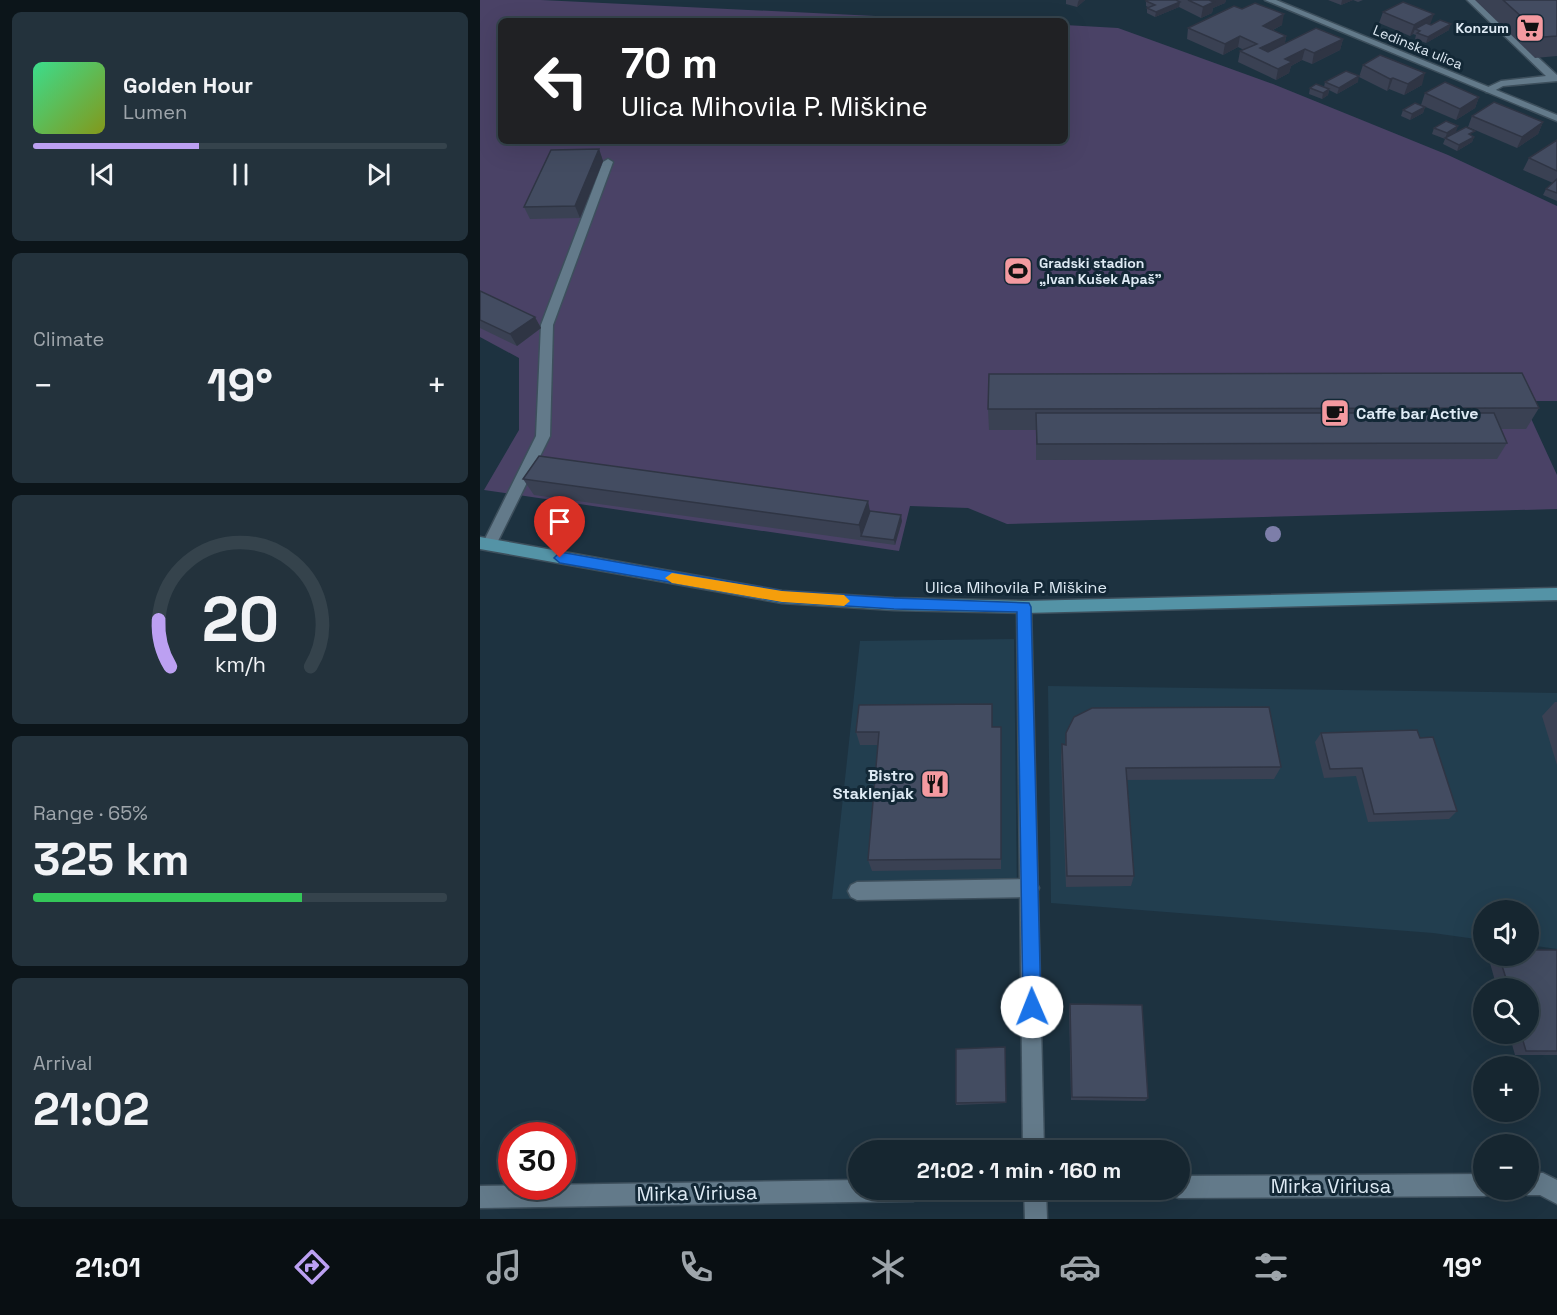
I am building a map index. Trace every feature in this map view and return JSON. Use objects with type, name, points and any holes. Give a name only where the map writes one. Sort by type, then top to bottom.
[{"type":"main road","name":"Ulica Mihovila P. Miškine","points":[[485,544],[782,597],[894,604],[1024,607],[1557,594]]},
{"type":"street","name":"Ledinska ulica","points":[[1269,0],[1557,118]]},
{"type":"street","points":[[1471,0],[1555,78]]},
{"type":"street","points":[[1489,90],[1501,84],[1555,78]]},
{"type":"street","points":[[485,544],[543,436],[547,325],[608,162]]},
{"type":"street","points":[[1024,607],[1034,1140]]},
{"type":"street","points":[[856,891],[1030,888]]},
{"type":"street","points":[[1539,1184],[1557,1193]]},
{"type":"street","name":"Mirka Viriusa","points":[[1190,1187],[1473,1185]]},
{"type":"street","name":"Mirka Viriusa","points":[[480,1197],[848,1191]]},
{"type":"street","points":[[1035,1200],[1036,1219]]},
{"type":"shaded area","name":"Gradski stadion „Ivan Kušek Apaš”","points":[[480,0],[541,0],[916,18],[498,18],[498,144],[1068,144],[1068,25],[1118,28],[1273,84],[1448,155],[1557,206],[1557,401],[1523,401],[1557,475],[1557,509],[1007,524],[968,508],[910,506],[899,551],[484,490],[519,430],[519,358],[480,337]]},
{"type":"shaded area","points":[[1014,639],[1017,897],[832,899],[860,641]]},
{"type":"shaded area","points":[[1048,686],[1557,693],[1557,949],[1539,946],[1539,900],[1473,900],[1473,939],[1433,933],[1051,903]]},
{"type":"building","points":[[1188,0],[1209,0],[1214,2],[1203,7]]},
{"type":"building","points":[[1503,0],[1557,0],[1557,36],[1544,37]]},
{"type":"building","points":[[1146,1],[1180,2],[1156,12],[1147,8],[1155,5]]},
{"type":"building","points":[[1403,2],[1434,14],[1414,25],[1383,12]]},
{"type":"building","points":[[1255,3],[1284,14],[1263,26],[1286,36],[1260,48],[1268,52],[1316,28],[1343,39],[1314,53],[1305,49],[1285,59],[1292,62],[1278,69],[1240,51],[1257,44],[1240,36],[1225,44],[1188,28],[1234,6],[1242,9]]},
{"type":"building","points":[[1440,20],[1451,24],[1428,37],[1417,33],[1420,31],[1415,29],[1426,23],[1431,25]]},
{"type":"building","points":[[1380,55],[1425,73],[1408,84],[1390,79],[1363,65]]},
{"type":"building","points":[[1346,71],[1359,76],[1339,88],[1325,82]]},
{"type":"building","points":[[1445,82],[1479,97],[1460,109],[1425,93]]},
{"type":"building","points":[[1316,84],[1329,89],[1323,93],[1310,88]]},
{"type":"building","points":[[1494,102],[1543,122],[1522,137],[1472,116]]},
{"type":"building","points":[[1415,103],[1425,107],[1412,114],[1403,110]]},
{"type":"building","points":[[1446,121],[1458,126],[1447,133],[1434,128]]},
{"type":"building","points":[[1466,127],[1475,131],[1469,134],[1474,137],[1459,145],[1445,138]]},
{"type":"building","points":[[1557,140],[1557,171],[1529,158]]},
{"type":"building","points":[[599,149],[575,206],[524,207],[551,150]]},
{"type":"building","points":[[1557,179],[1557,193],[1546,189]]},
{"type":"building","points":[[480,291],[535,317],[510,334],[480,320]]},
{"type":"building","points":[[1522,373],[1539,408],[988,409],[989,374]]},
{"type":"building","points":[[1036,413],[1494,413],[1507,443],[1037,444]]},
{"type":"building","points":[[539,456],[868,501],[859,525],[523,479]]},
{"type":"building","points":[[870,511],[901,515],[894,540],[861,536]]},
{"type":"building","points":[[992,704],[992,727],[1001,727],[1001,859],[868,860],[879,732],[856,732],[859,705]]},
{"type":"building","points":[[1269,707],[1281,767],[1126,768],[1134,876],[1067,876],[1062,744],[1066,745],[1066,733],[1074,717],[1092,708]]},
{"type":"building","points":[[1417,730],[1420,738],[1433,737],[1457,811],[1374,814],[1362,768],[1330,769],[1321,733]]},
{"type":"building","points":[[1539,950],[1557,950],[1557,1051],[1526,1051],[1524,1044],[1539,1044],[1539,978],[1506,978],[1502,966],[1539,966]]},
{"type":"building","points":[[1070,1004],[1142,1005],[1148,1098],[1072,1097]]},
{"type":"building","points":[[1005,1047],[1006,1102],[956,1103],[956,1049]]},
{"type":"slow traffic","points":[[672,578],[782,597],[844,601]]},
{"type":"place","name":"Konzum","points":[[1530,28]]},
{"type":"place","name":"Gradski stadion „Ivan Kušek Apaš”","points":[[1018,271]]},
{"type":"place","name":"Caffe bar Active","points":[[1335,413]]},
{"type":"place","name":"Bistro Staklenjak","points":[[935,784]]},
{"type":"route","points":[[560,558],[782,597],[894,604],[1024,607],[1032,1007]]}]
